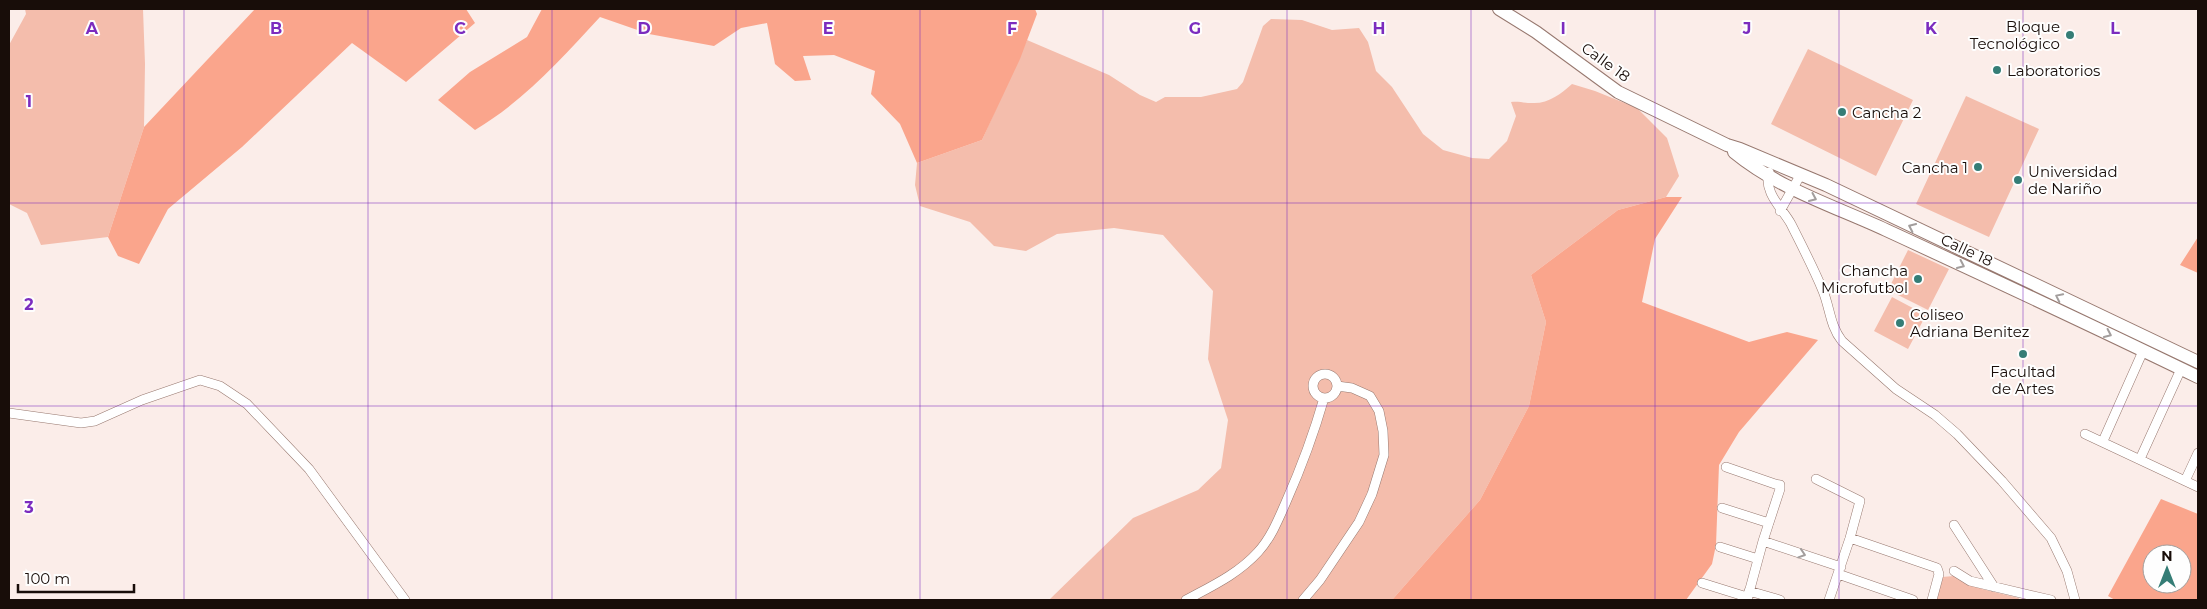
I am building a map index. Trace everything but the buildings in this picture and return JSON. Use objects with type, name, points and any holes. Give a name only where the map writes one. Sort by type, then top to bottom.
[{"type":"main road","name":"Calle 18","points":[[1499,9],[1544,38],[1618,92],[1727,145],[1801,174],[2198,362]]},
{"type":"main road","name":"Calle 18","points":[[1727,145],[1768,176],[1792,189],[1884,229],[2198,377]]},
{"type":"street","points":[[1773,163],[1768,176],[1771,193],[1780,211],[1790,222],[1823,292],[1835,333],[1842,342],[1896,389],[1957,434],[2002,481],[2051,538],[2067,571],[2076,600]]},
{"type":"street","points":[[1780,211],[1801,174]]},
{"type":"street","points":[[2103,441],[2143,351]]},
{"type":"street","points":[[2140,459],[2181,369]]},
{"type":"street","points":[[1186,600],[1232,575],[1259,551],[1277,522],[1292,487],[1317,423],[1324,398],[1334,393],[1337,386],[1332,376],[1324,374],[1317,378],[1314,384],[1315,392],[1324,398]]},
{"type":"street","points":[[9,414],[81,423],[96,421],[142,400],[200,380],[209,381],[220,386],[248,404],[308,469],[405,600]]},
{"type":"street","points":[[1303,600],[1320,580],[1359,522],[1372,494],[1384,455],[1383,431],[1379,411],[1370,396],[1352,388],[1337,386]]},
{"type":"street","points":[[2085,434],[2198,487]]},
{"type":"street","points":[[2185,481],[2198,452]]},
{"type":"street","points":[[1726,466],[1780,485],[1762,540],[1748,596]]},
{"type":"street","points":[[1816,479],[1860,501],[1850,538],[1829,600]]},
{"type":"street","points":[[1722,508],[1769,523]]},
{"type":"street","points":[[1954,525],[1994,587]]},
{"type":"street","points":[[1850,538],[1937,568],[1939,574],[1932,600]]},
{"type":"street","points":[[1762,540],[1913,600]]},
{"type":"street","points":[[1720,547],[1758,559]]},
{"type":"street","points":[[1954,571],[1970,581],[2022,597],[2050,600]]},
{"type":"street","points":[[1702,583],[1748,596],[1780,600]]},
{"type":"shaded area","points":[[25,9],[143,9],[145,64],[144,127],[108,237],[41,245],[27,213],[9,204],[9,45],[26,14]]},
{"type":"shaded area","points":[[255,9],[466,9],[475,23],[406,82],[352,43],[242,147],[168,209],[139,264],[118,256],[108,237],[144,127]]},
{"type":"shaded area","points":[[542,9],[1035,9],[1037,14],[1020,59],[982,140],[917,163],[900,124],[871,94],[875,71],[834,55],[803,56],[811,80],[795,81],[775,64],[767,23],[741,28],[714,46],[649,34],[600,17],[542,78],[510,106],[475,130],[438,100],[470,72],[527,37]]},
{"type":"shaded area","points":[[1271,19],[1302,20],[1332,30],[1359,28],[1368,42],[1376,71],[1392,87],[1423,134],[1443,150],[1472,158],[1489,159],[1507,141],[1516,116],[1511,102],[1543,102],[1559,95],[1572,84],[1637,108],[1667,138],[1679,176],[1666,197],[1618,210],[1531,275],[1546,322],[1529,406],[1480,500],[1392,600],[1049,600],[1133,518],[1198,490],[1221,468],[1228,420],[1208,359],[1213,291],[1163,235],[1114,228],[1057,234],[1026,251],[994,246],[970,222],[920,206],[915,185],[917,163],[982,140],[1027,40],[1109,75],[1140,95],[1156,102],[1165,97],[1201,97],[1237,89],[1243,82],[1263,26]]},
{"type":"shaded area","name":"Cancha 2","points":[[1808,49],[1913,100],[1876,176],[1771,124]]},
{"type":"shaded area","name":"Cancha 1","points":[[1966,96],[2039,129],[1989,237],[1916,204]]},
{"type":"shaded area","points":[[1666,197],[1682,197],[1655,239],[1642,302],[1749,342],[1787,332],[1818,340],[1739,432],[1719,465],[1716,545],[1712,564],[1686,600],[1392,600],[1480,500],[1529,406],[1546,322],[1531,275],[1618,210]]},
{"type":"shaded area","points":[[2198,237],[2198,273],[2180,265]]},
{"type":"shaded area","name":"Chancha Microfutbol","points":[[1908,250],[1949,269],[1928,310],[1888,290]]},
{"type":"shaded area","name":"Coliseo Adriana Benitez","points":[[1892,297],[1926,315],[1908,349],[1874,331]]},
{"type":"shaded area","points":[[2161,499],[2198,514],[2198,600],[2115,600],[2108,596]]},
{"type":"shaded area","points":[[1954,576],[1982,589],[2019,598],[2018,600],[1935,600],[1942,577]]},
{"type":"place","name":"Bloque Tecnológico","points":[[2070,35]]},
{"type":"place","name":"Laboratorios","points":[[1997,70]]},
{"type":"place","name":"Cancha 2","points":[[1842,112]]},
{"type":"place","name":"Cancha 1","points":[[1978,167]]},
{"type":"place","name":"Universidad de Nariño","points":[[2018,180]]},
{"type":"place","name":"Chancha Microfutbol","points":[[1918,279]]},
{"type":"place","name":"Coliseo Adriana Benitez","points":[[1900,323]]},
{"type":"place","name":"Facultad de Artes","points":[[2023,354]]}]
